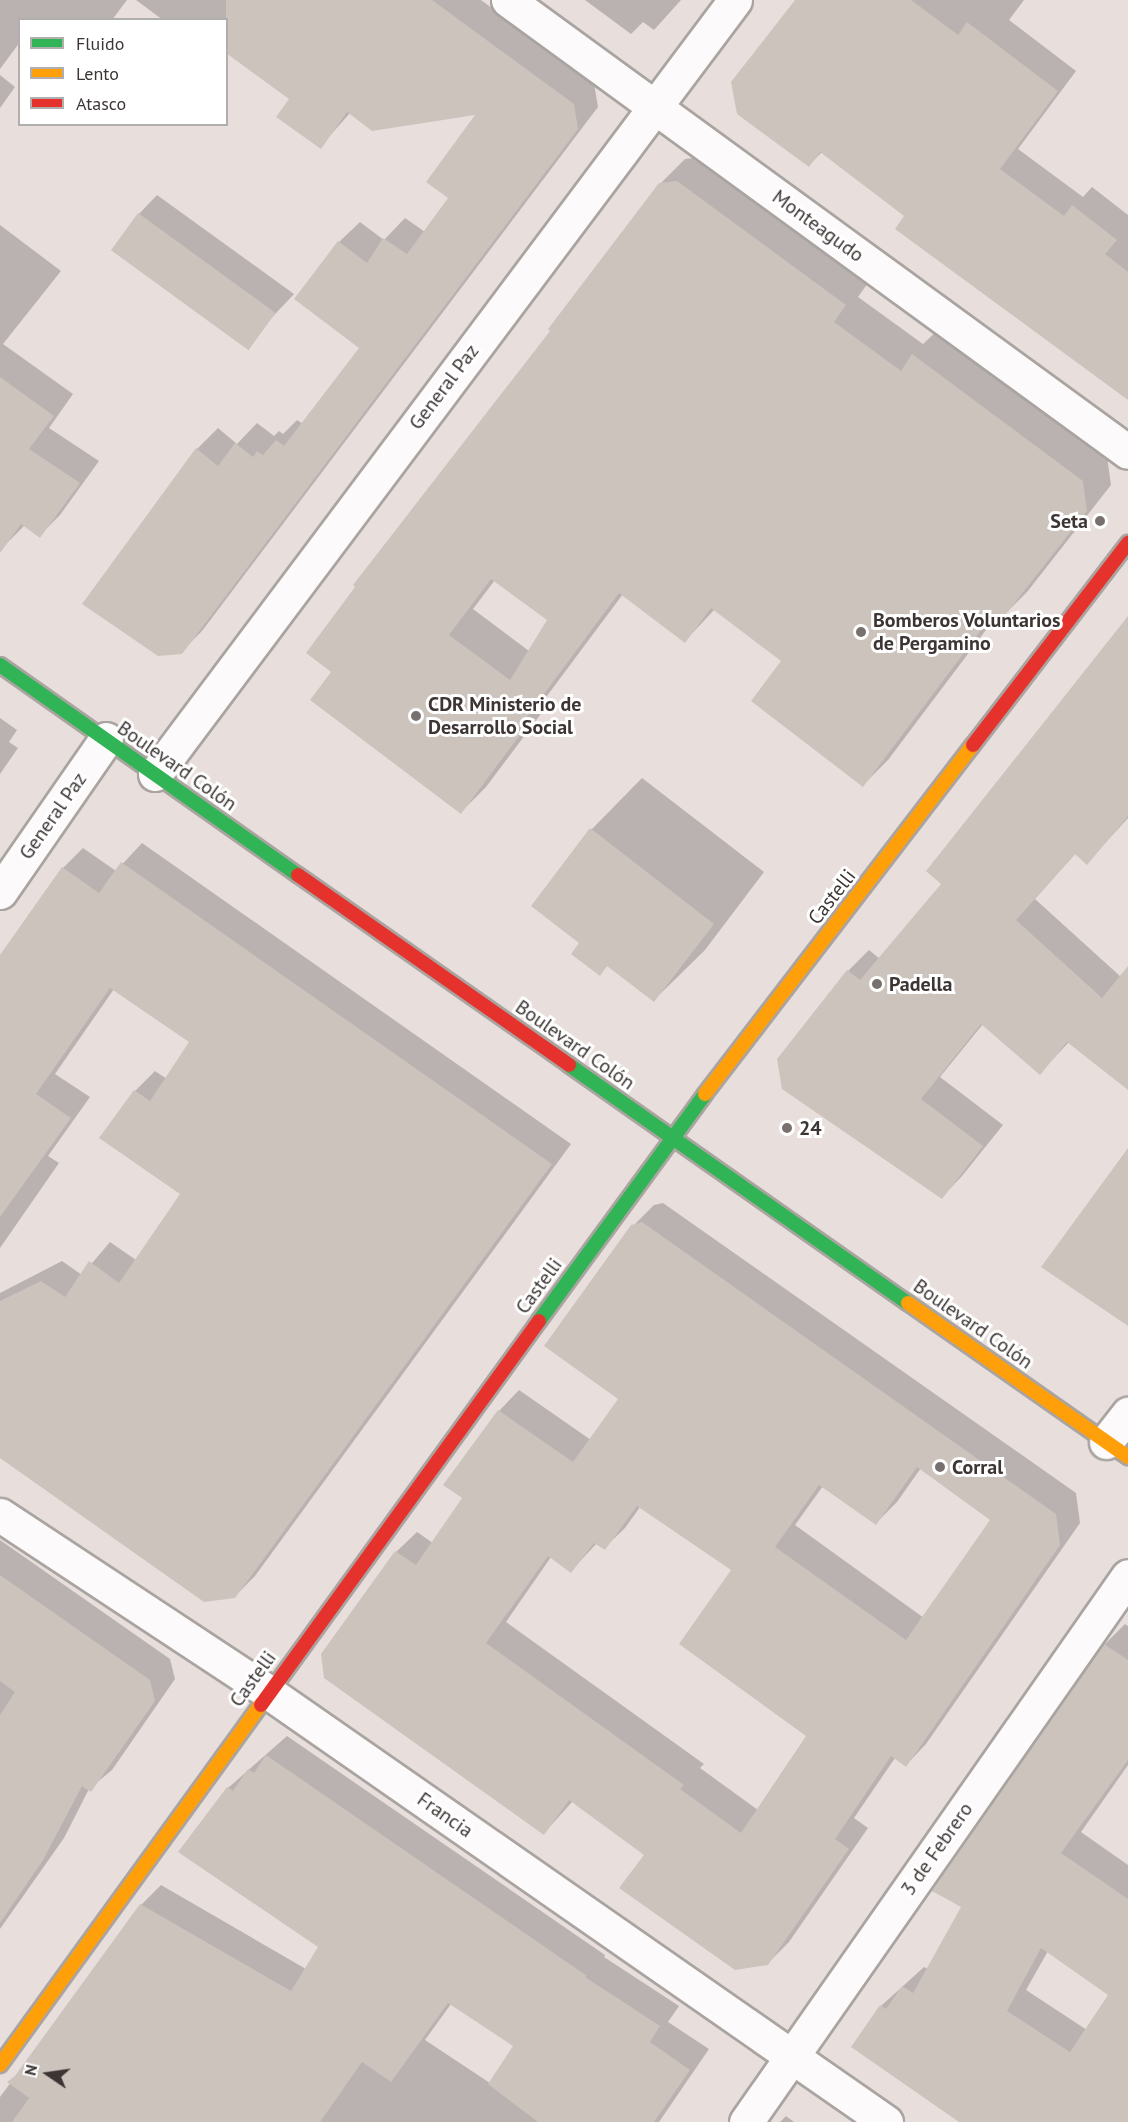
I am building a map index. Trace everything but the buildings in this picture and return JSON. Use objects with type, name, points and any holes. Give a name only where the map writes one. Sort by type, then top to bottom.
[{"type":"street","name":"Monteagudo","points":[[508,0],[1128,452]]},
{"type":"street","name":"General Paz","points":[[155,774],[735,0]]},
{"type":"street","name":"Castelli","points":[[0,2065],[672,1137],[1128,543]]},
{"type":"street","name":"Boulevard Colón","points":[[0,665],[1117,1450]]},
{"type":"street","name":"General Paz","points":[[0,892],[106,739]]},
{"type":"street","points":[[1117,1450],[1128,1414]]},
{"type":"street","name":"Francia","points":[[0,1515],[268,1692],[886,2122]]},
{"type":"street","name":"3 de Febrero","points":[[746,2122],[1128,1576]]},
{"type":"traffic: fast","points":[[0,665],[298,875]]},
{"type":"traffic: fast","points":[[569,1065],[908,1303]]},
{"type":"traffic: fast","points":[[539,1321],[705,1094]]},
{"type":"traffic: slow","points":[[705,1094],[973,745]]},
{"type":"traffic: slow","points":[[908,1303],[1128,1457]]},
{"type":"traffic: slow","points":[[0,2065],[261,1705]]},
{"type":"traffic: jam","points":[[973,745],[1128,543]]},
{"type":"traffic: jam","points":[[298,875],[569,1065]]},
{"type":"traffic: jam","points":[[261,1705],[539,1321]]},
{"type":"place","name":"Seta","points":[[1100,521]]},
{"type":"place","name":"Bomberos Voluntarios de Pergamino","points":[[861,632]]},
{"type":"place","name":"CDR Ministerio de Desarrollo Social","points":[[416,716]]},
{"type":"place","name":"Padella","points":[[877,984]]},
{"type":"place","name":"24","points":[[787,1128]]},
{"type":"place","name":"Corral","points":[[940,1467]]}]
